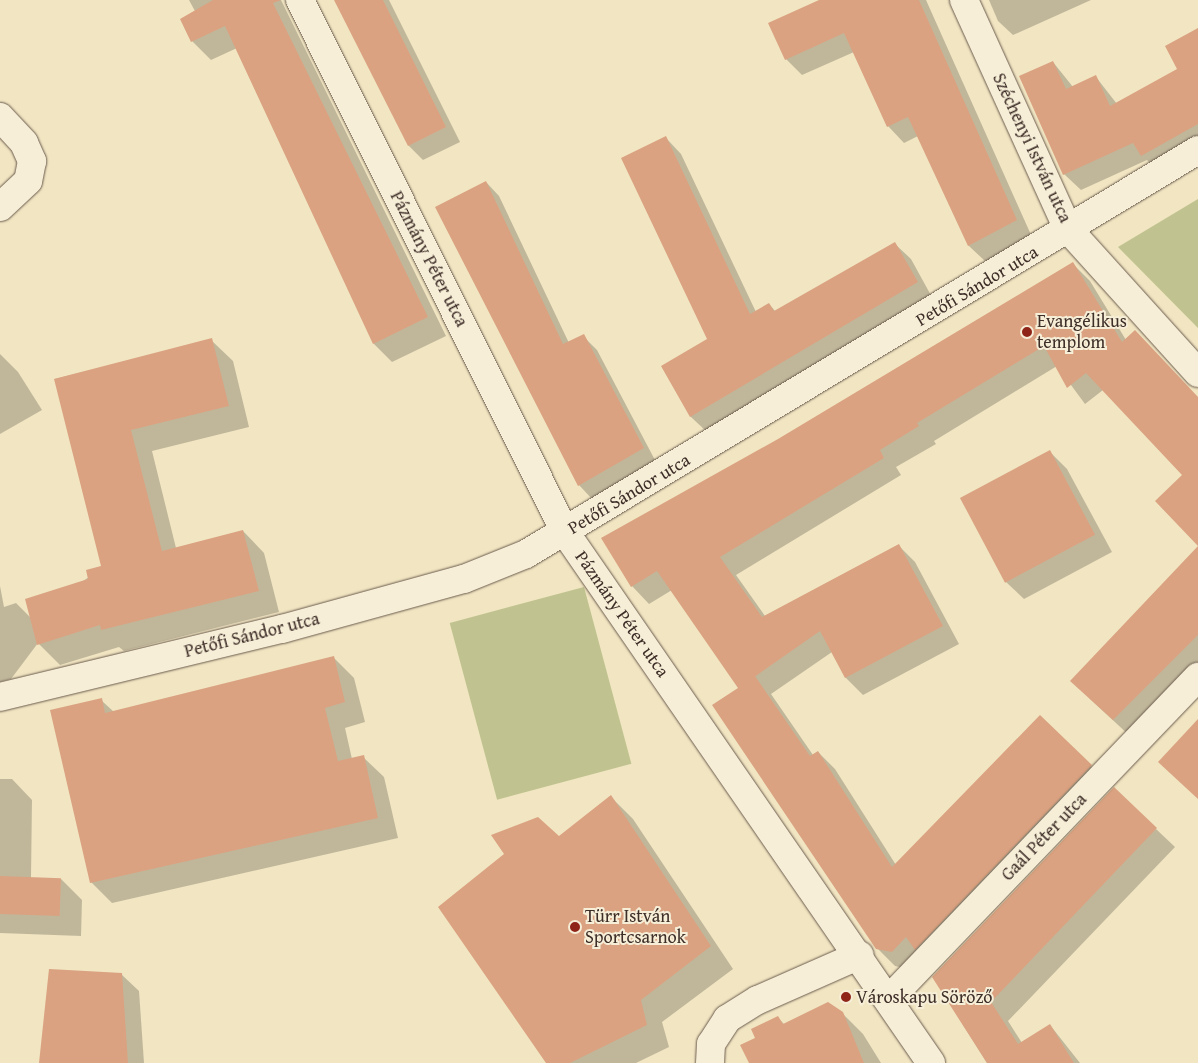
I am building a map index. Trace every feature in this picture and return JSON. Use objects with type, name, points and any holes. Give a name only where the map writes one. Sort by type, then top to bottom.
[{"type":"street","name":"Pázmány Péter utca","points":[[300,0],[565,532],[890,998],[931,1063]]},
{"type":"street","name":"Széchenyi István utca","points":[[964,0],[1068,229],[1198,373]]},
{"type":"street","points":[[0,117],[24,142],[32,160],[28,181],[0,207]]},
{"type":"street","name":"Petőfi Sándor utca","points":[[0,696],[464,579],[565,532],[1198,150]]},
{"type":"street","name":"Gaál Péter utca","points":[[890,998],[1198,677]]},
{"type":"street","points":[[710,1063],[711,1044],[727,1019],[758,1000],[860,955]]},
{"type":"green space","points":[[1198,199],[1198,328],[1118,247]]},
{"type":"green space","points":[[584,587],[631,764],[497,800],[450,623]]},
{"type":"building","points":[[213,0],[281,0],[273,3],[428,317],[373,344],[225,26],[191,42],[180,19]]},
{"type":"building","points":[[334,0],[383,0],[446,127],[408,146]]},
{"type":"building","points":[[819,0],[919,0],[1017,220],[968,246],[908,117],[887,127],[844,33],[785,60],[768,23]]},
{"type":"building","points":[[1198,28],[1198,124],[1141,156],[1133,143],[1063,175],[1019,76],[1053,61],[1066,89],[1096,75],[1110,106],[1177,69],[1165,46]]},
{"type":"building","points":[[666,136],[750,314],[769,303],[774,311],[895,242],[918,282],[690,417],[661,366],[707,339],[621,158]]},
{"type":"building","points":[[486,181],[563,344],[584,334],[644,448],[578,486],[435,207]]},
{"type":"building","points":[[1073,262],[1122,342],[1135,330],[1198,397],[1198,546],[1155,501],[1182,475],[1086,373],[1067,388],[1044,346],[917,423],[919,426],[880,450],[884,458],[720,557],[762,617],[899,544],[943,626],[845,678],[820,631],[755,676],[810,756],[818,751],[892,867],[1040,715],[1092,765],[915,950],[906,937],[892,952],[876,949],[712,705],[738,688],[657,571],[631,587],[601,538],[778,439]]},
{"type":"building","points":[[212,338],[229,406],[131,430],[162,551],[243,530],[259,591],[101,630],[100,625],[37,645],[25,599],[88,579],[86,570],[101,566],[54,379]]},
{"type":"building","points":[[1050,450],[1095,535],[1005,583],[960,498]]},
{"type":"building","points":[[1198,546],[1198,635],[1113,720],[1070,681]]},
{"type":"building","points":[[334,656],[345,702],[325,708],[338,761],[364,755],[378,818],[90,883],[50,710],[102,698],[105,713]]},
{"type":"building","points":[[1198,719],[1198,799],[1158,762]]},
{"type":"building","points":[[1114,787],[1157,828],[991,1002],[1018,1044],[1050,1024],[1074,1063],[987,1063],[932,977]]},
{"type":"building","name":"Türr István Sportcsarnok","points":[[611,795],[711,946],[641,1000],[647,1025],[570,1063],[546,1063],[438,907],[504,854],[491,835],[538,817],[559,836]]},
{"type":"building","points":[[0,876],[61,878],[60,916],[0,914]]},
{"type":"building","points":[[49,969],[122,973],[128,1063],[39,1063]]},
{"type":"building","points":[[828,1002],[843,1012],[864,1063],[749,1063],[740,1045],[755,1038],[751,1029],[778,1016],[783,1024]]},
{"type":"place","name":"Evangélikus templom","points":[[1027,332]]},
{"type":"place","name":"Türr István Sportcsarnok","points":[[575,927]]},
{"type":"place","name":"Városkapu Söröző","points":[[846,997]]}]
